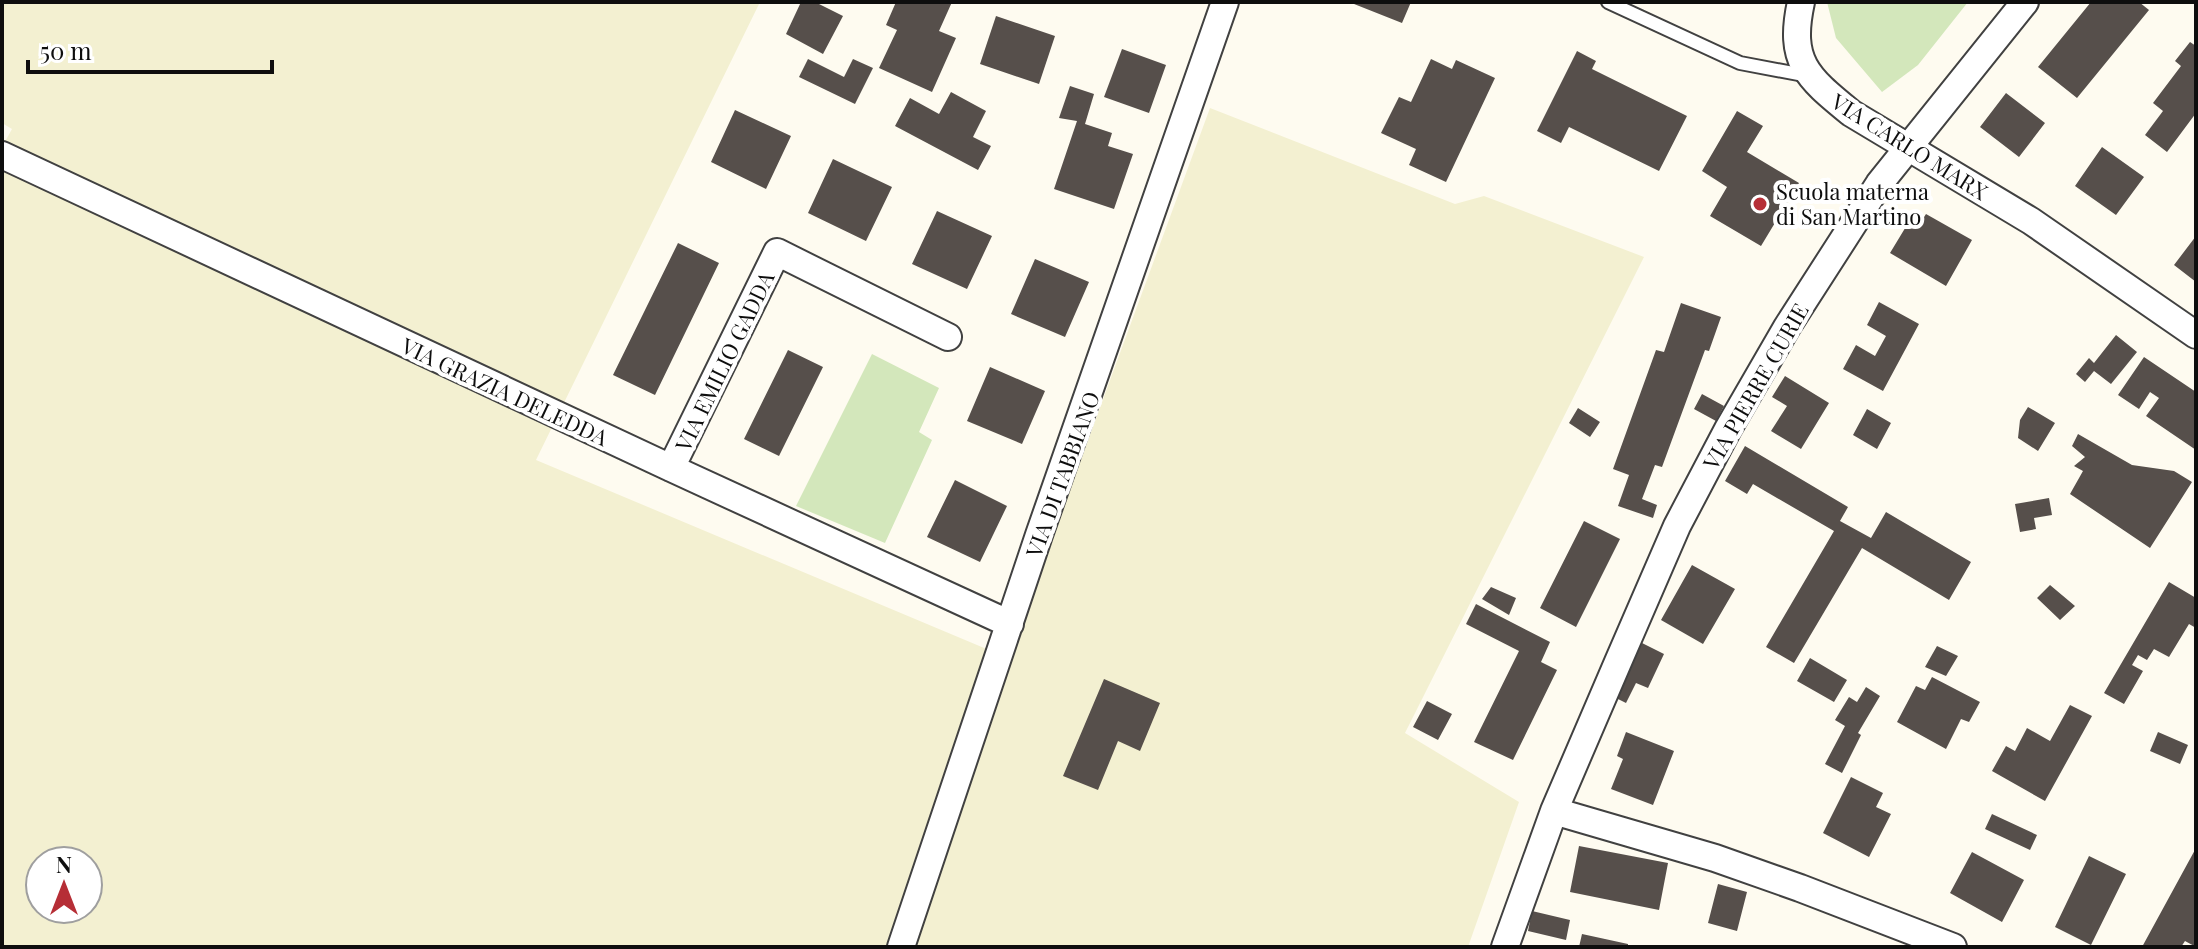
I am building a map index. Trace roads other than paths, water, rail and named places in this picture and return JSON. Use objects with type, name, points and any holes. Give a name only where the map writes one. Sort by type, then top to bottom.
[{"type":"street","name":"VIA DI TABBIANO","points":[[901,947],[1225,2]]},
{"type":"street","points":[[1801,2],[1797,46],[1809,76]]},
{"type":"street","name":"VIA PIERRE CURIE","points":[[1505,947],[1554,811],[1677,526],[1728,429],[1787,327],[1879,184],[2025,2]]},
{"type":"street","name":"VIA CARLO MARX","points":[[1809,76],[1851,113],[2031,221],[2196,335]]},
{"type":"street","name":"VIA GRAZIA DELEDDA","points":[[2,155],[1010,624]]},
{"type":"street","name":"VIA EMILIO GADDA","points":[[671,468],[777,252],[948,337]]},
{"type":"street","points":[[1554,811],[1729,863],[1953,947]]},
{"type":"lane","points":[[1608,2],[1740,63],[1809,76]]},
{"type":"place","name":"Scuola materna di San Martino","points":[[1760,204]]}]
